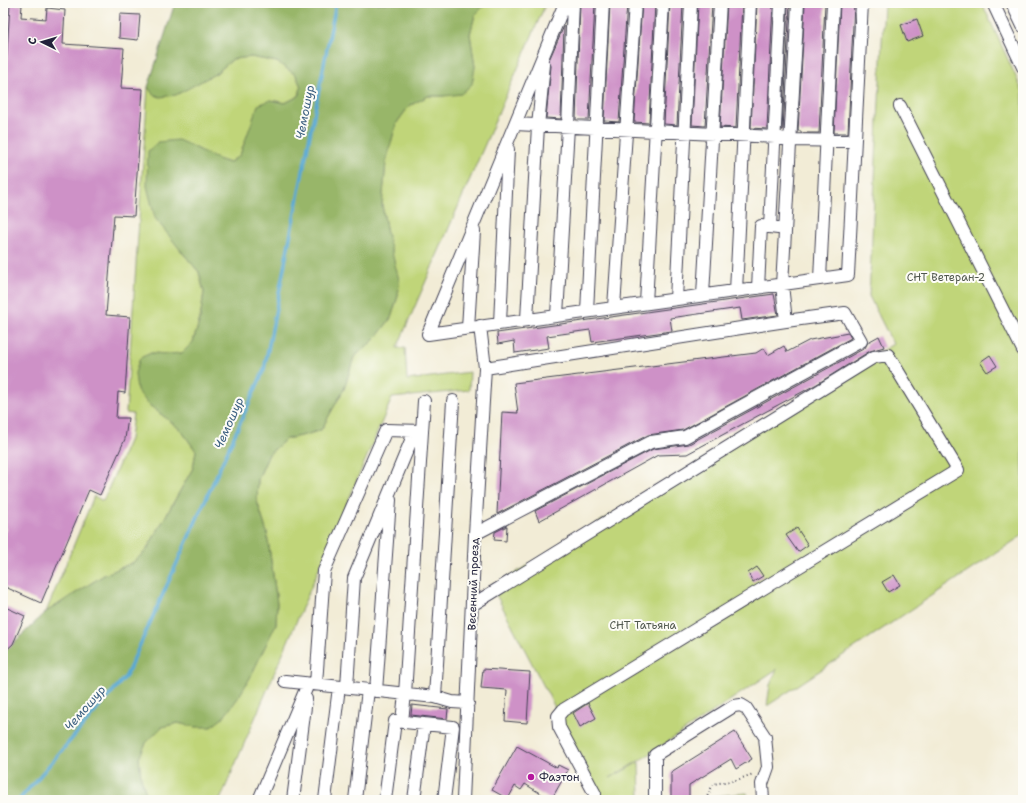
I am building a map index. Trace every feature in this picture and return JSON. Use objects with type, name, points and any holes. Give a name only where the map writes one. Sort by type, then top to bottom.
[{"type":"street","points":[[565,3],[428,334],[848,275],[862,3]]},
{"type":"street","points":[[557,315],[568,127],[573,3]]},
{"type":"street","points":[[587,311],[603,3]]},
{"type":"street","points":[[614,307],[635,3]]},
{"type":"street","points":[[646,303],[663,3]]},
{"type":"street","points":[[676,299],[691,3]]},
{"type":"street","points":[[703,295],[720,3]]},
{"type":"street","points":[[736,291],[750,3]]},
{"type":"street","points":[[770,227],[781,3]]},
{"type":"street","points":[[786,321],[782,285],[798,3]]},
{"type":"street","points":[[820,279],[833,3]]},
{"type":"street","points":[[993,3],[1023,67]]},
{"type":"street","points":[[1012,3],[1023,26]]},
{"type":"street","points":[[527,320],[538,126],[545,52]]},
{"type":"street","points":[[900,106],[1023,350]]},
{"type":"street","points":[[515,124],[775,137],[790,140],[855,141]]},
{"type":"street","points":[[500,323],[509,139]]},
{"type":"street","name":"Весенний проезд","points":[[463,800],[475,534],[485,368],[474,327],[474,222]]},
{"type":"street","points":[[758,288],[761,226],[785,229]]},
{"type":"street","points":[[475,534],[651,442],[685,437],[861,341],[845,314],[786,321],[485,368]]},
{"type":"street","points":[[472,605],[874,358],[888,355],[958,470],[564,710],[558,716],[559,727],[595,794],[594,800]]},
{"type":"street","points":[[402,721],[405,694],[419,431],[424,401]]},
{"type":"street","points":[[435,697],[453,401]]},
{"type":"street","points":[[293,800],[312,684],[324,571],[386,430],[419,431]]},
{"type":"street","points":[[325,800],[343,687],[354,578],[390,490],[419,431]]},
{"type":"street","points":[[354,800],[372,690],[390,490]]},
{"type":"street","points":[[285,681],[435,697],[452,702],[468,703]]},
{"type":"street","points":[[259,800],[312,684]]},
{"type":"street","points":[[655,800],[655,755],[734,706],[741,705],[746,708],[765,737],[768,767],[762,784],[763,800]]},
{"type":"street","points":[[385,800],[395,721],[453,727],[444,800]]},
{"type":"street","points":[[414,800],[424,724]]},
{"type":"street","points":[[265,800],[268,778]]},
{"type":"path","points":[[707,800],[713,784],[737,780],[768,767]]},
{"type":"green space","points":[[175,3],[487,3],[475,15],[470,34],[475,67],[472,84],[461,94],[428,96],[409,106],[396,124],[386,162],[382,205],[387,233],[399,280],[398,296],[391,318],[375,339],[354,357],[344,389],[321,430],[286,439],[269,454],[258,479],[257,501],[267,533],[277,603],[276,624],[250,678],[238,698],[223,718],[211,727],[195,727],[178,723],[162,727],[146,743],[139,758],[141,778],[148,800],[3,800],[3,653],[46,612],[104,575],[132,563],[146,551],[193,468],[196,451],[181,430],[148,404],[137,390],[135,373],[140,358],[151,353],[182,353],[193,342],[200,319],[204,292],[199,272],[155,218],[147,186],[148,151],[158,142],[178,140],[217,159],[229,163],[240,155],[258,105],[271,100],[285,103],[299,96],[301,87],[296,75],[277,62],[251,57],[233,59],[215,74],[176,95],[160,97],[153,94],[148,87]]},
{"type":"green space","points":[[487,3],[546,3],[397,348],[405,348],[407,380],[470,372],[469,390],[392,398],[220,800],[148,800],[141,778],[139,757],[146,743],[162,727],[178,723],[195,727],[276,624],[277,603],[267,533],[257,501],[258,479],[269,454],[286,439],[321,430],[344,389],[354,357],[375,339],[391,318],[398,296],[382,205],[386,162],[396,124],[409,106],[428,96],[444,96],[475,67],[470,34],[475,15]]},
{"type":"green space","points":[[884,3],[982,3],[1023,92],[1023,535],[767,706],[770,685],[777,669],[645,757],[610,778],[639,762],[640,800],[598,800],[596,786],[492,587],[893,344],[869,296]]},
{"type":"green space","points":[[251,57],[277,62],[296,75],[301,87],[299,96],[285,103],[271,100],[245,141],[240,155],[229,163],[217,159],[194,147],[182,252],[199,272],[204,292],[200,319],[193,342],[182,353],[151,353],[148,404],[181,430],[196,451],[193,468],[146,551],[132,563],[104,575],[46,612],[94,496],[103,501],[130,439],[133,414],[126,413],[148,87],[153,94],[215,74],[233,59]]},
{"type":"green space","points":[[747,793],[748,800],[716,800],[715,796]]},
{"type":"building","points":[[580,3],[595,3],[589,120],[576,120]]},
{"type":"building","points":[[610,3],[627,3],[619,122],[604,121]]},
{"type":"building","points":[[642,3],[655,3],[649,123],[634,122]]},
{"type":"building","points":[[670,3],[683,3],[677,125],[664,124]]},
{"type":"building","points":[[698,3],[712,3],[705,126],[692,125]]},
{"type":"building","points":[[727,3],[742,3],[736,128],[720,127]]},
{"type":"building","points":[[757,3],[773,3],[767,129],[751,128]]},
{"type":"building","points":[[788,3],[790,3],[782,130]]},
{"type":"building","points":[[805,3],[825,3],[819,133],[801,133],[801,131],[798,131]]},
{"type":"building","points":[[840,3],[854,3],[848,133],[834,133]]},
{"type":"building","points":[[10,4],[22,5],[21,17],[46,19],[47,8],[65,10],[63,44],[124,48],[121,88],[143,89],[134,216],[114,215],[106,315],[130,317],[125,393],[118,392],[116,418],[128,418],[125,439],[100,495],[89,490],[41,603],[3,586],[3,535],[6,529],[3,525],[3,117]]},
{"type":"building","points":[[120,14],[140,15],[138,40],[119,38]]},
{"type":"building","points":[[917,19],[923,36],[907,42],[901,25]]},
{"type":"building","points":[[564,26],[561,119],[546,118],[551,66],[549,60]]},
{"type":"building","points":[[774,294],[778,315],[742,320],[740,308],[670,318],[672,331],[592,342],[590,330],[547,336],[549,348],[515,353],[514,341],[498,344],[497,333]]},
{"type":"building","points":[[848,333],[851,338],[683,430],[648,435],[497,514],[502,412],[518,413],[514,383],[756,353],[764,348],[768,355],[784,346],[787,352],[810,340]]},
{"type":"building","points":[[879,336],[884,347],[870,351],[817,384],[687,454],[658,455],[539,521],[535,511],[653,449],[689,444],[865,348],[868,342]]},
{"type":"building","points":[[990,355],[997,366],[987,372],[980,362]]},
{"type":"building","points":[[507,526],[506,541],[494,540],[495,532]]},
{"type":"building","points":[[797,528],[808,545],[798,552],[786,535]]},
{"type":"building","points":[[757,567],[763,576],[753,582],[748,573]]},
{"type":"building","points":[[894,575],[900,585],[888,592],[882,582]]},
{"type":"building","points":[[3,606],[25,616],[13,644],[3,653]]},
{"type":"building","points":[[483,669],[530,672],[527,723],[505,721],[507,690],[481,688]]},
{"type":"building","points":[[588,703],[596,718],[580,727],[573,713]]},
{"type":"building","points":[[412,705],[448,709],[447,719],[411,715]]},
{"type":"building","points":[[735,732],[752,759],[736,769],[731,759],[689,785],[689,800],[671,800],[671,772]]},
{"type":"building","name":"Фаэтон","points":[[517,746],[557,768],[558,765],[568,770],[551,800],[525,784],[521,790],[515,786],[508,799],[492,790]]},
{"type":"waterway","name":"Чемошур","points":[[19,800],[126,676],[264,370],[336,3]]},
{"type":"place","name":"Фаэтон","points":[[531,777]]},
{"type":"park label","name":"СНТ Ветеран-2","points":[[946,277]]},
{"type":"park label","name":"СНТ Татьяна","points":[[643,625]]}]
